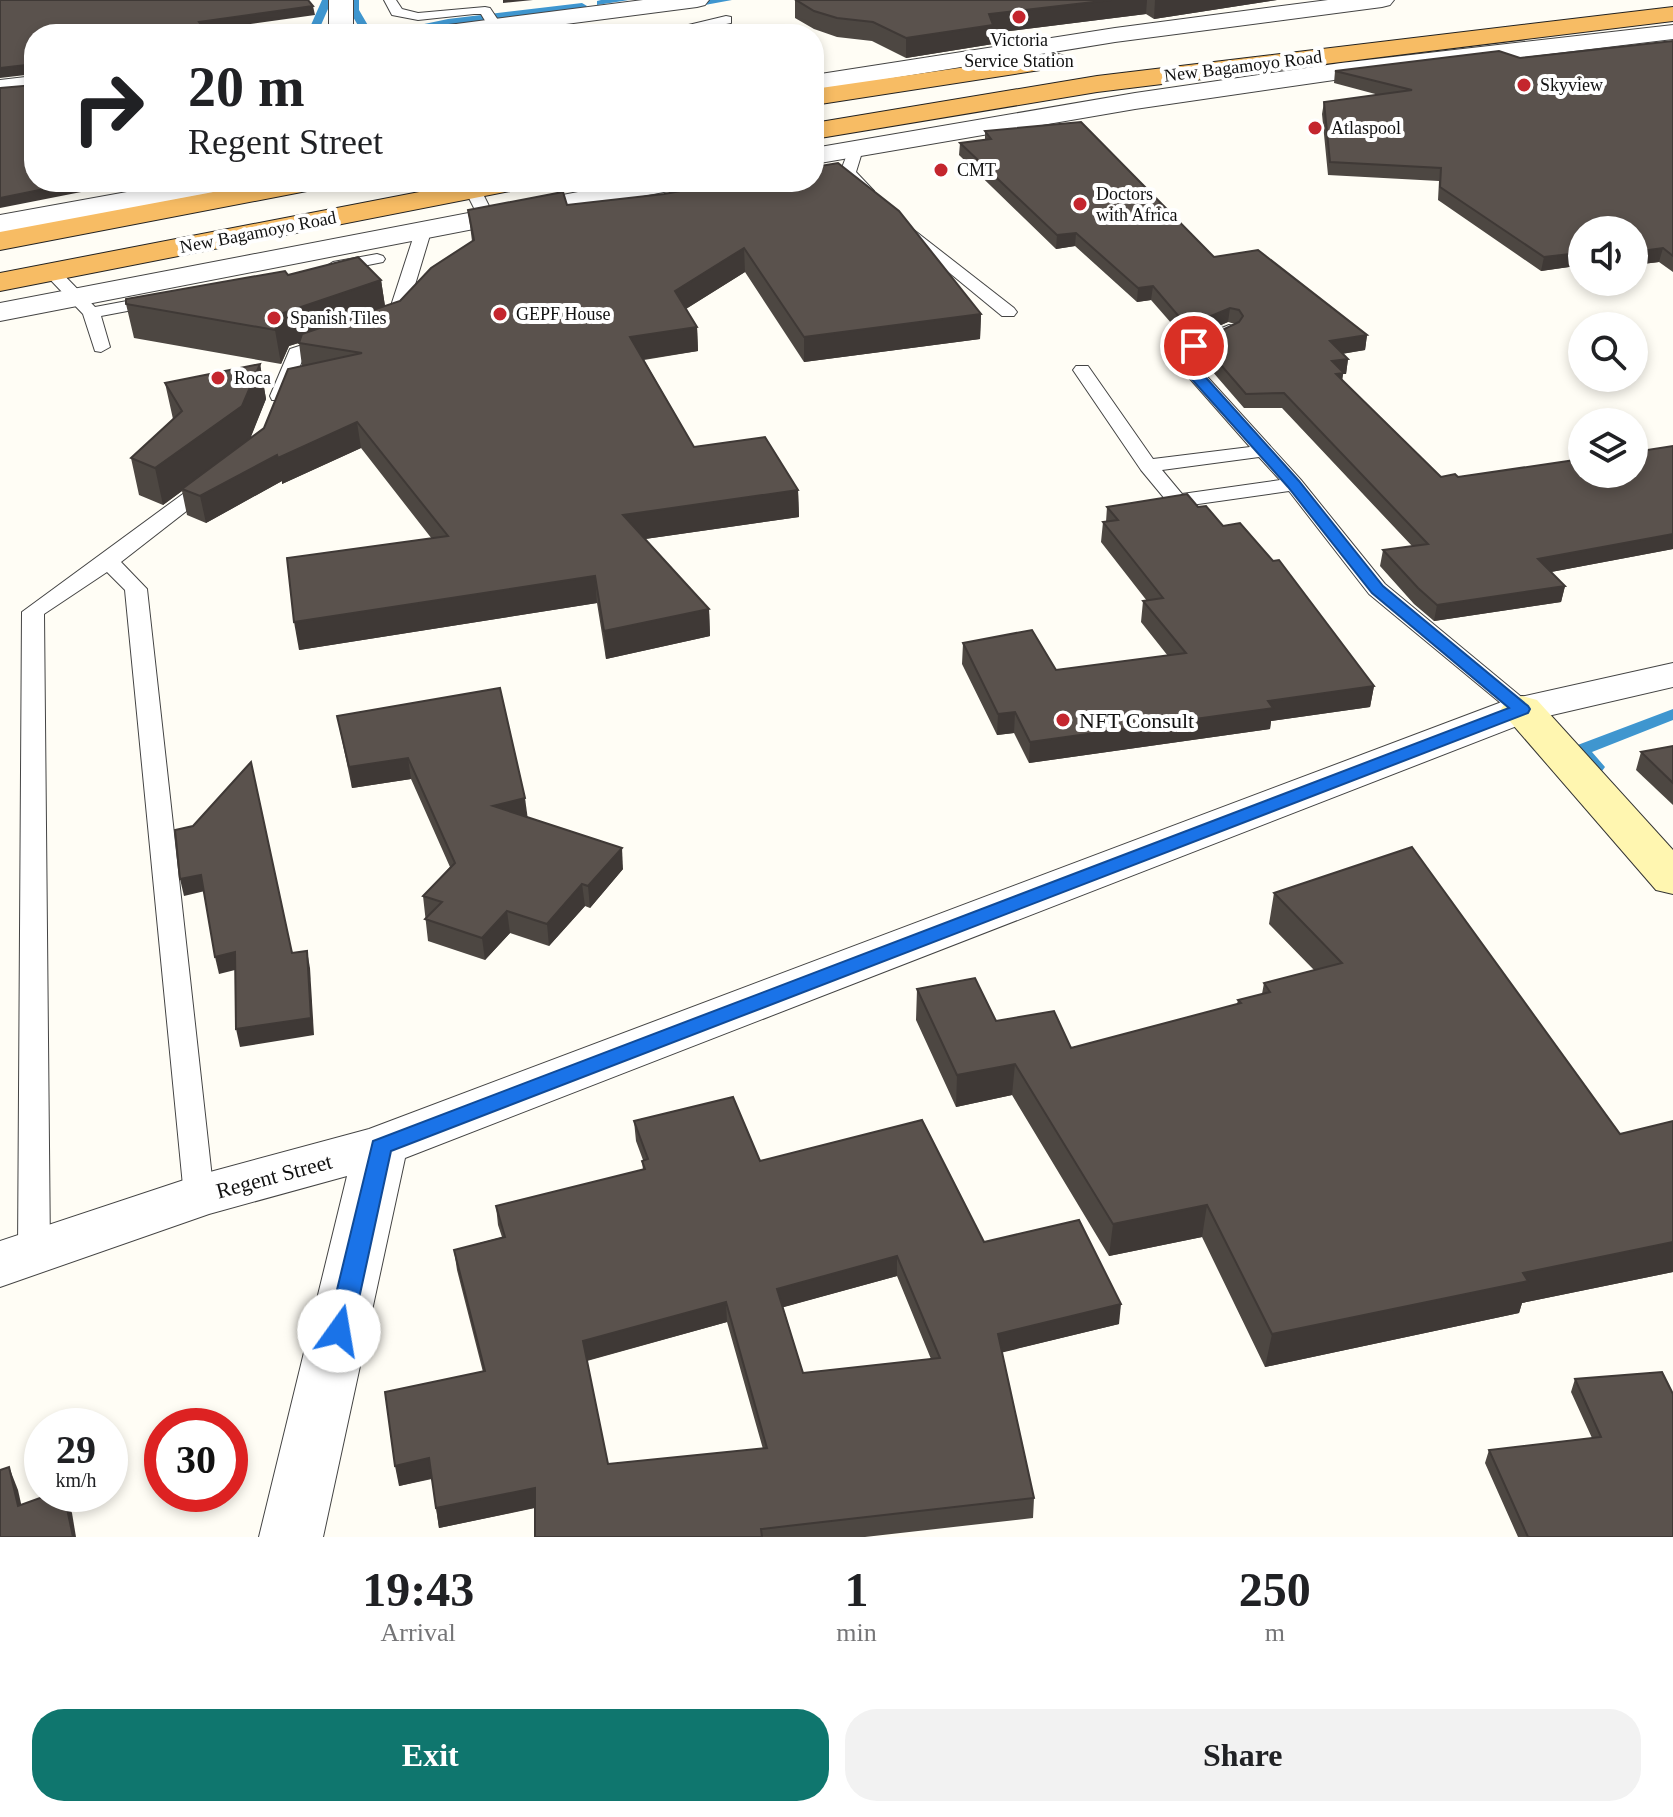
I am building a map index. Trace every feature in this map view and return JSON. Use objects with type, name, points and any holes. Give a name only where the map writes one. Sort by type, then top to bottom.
[{"type":"highway","name":"New Bagamoyo Road","points":[[824,96],[1390,9]]},
{"type":"highway","name":"New Bagamoyo Road","points":[[824,129],[1097,84],[1673,14]]},
{"type":"highway","name":"New Bagamoyo Road","points":[[0,241],[259,192]]},
{"type":"highway","name":"New Bagamoyo Road","points":[[0,282],[480,203],[498,192]]},
{"type":"main road","points":[[1522,709],[1673,879]]},
{"type":"street","points":[[341,0],[341,24]]},
{"type":"street","points":[[511,24],[697,0]]},
{"type":"street","points":[[824,81],[1115,35],[1390,9]]},
{"type":"street","points":[[824,154],[1135,101],[1311,75],[1673,32]]},
{"type":"street","points":[[1115,35],[1137,49]]},
{"type":"street","points":[[0,88],[24,85]]},
{"type":"street","points":[[0,224],[174,192]]},
{"type":"street","points":[[0,312],[84,305],[480,203],[582,192]]},
{"type":"street","name":"Regent Street","points":[[17,1258],[199,1196],[381,1146],[1522,709],[1673,675]]},
{"type":"street","points":[[291,1537],[381,1146]]},
{"type":"lane","points":[[390,0],[397,12],[412,17],[467,10],[485,11],[494,24]]},
{"type":"lane","points":[[697,0],[731,23],[724,24]]},
{"type":"lane","points":[[856,149],[848,173],[882,208],[1008,312]]},
{"type":"lane","points":[[270,420],[296,353],[396,318],[423,232],[480,203]]},
{"type":"lane","points":[[317,270],[377,259]]},
{"type":"lane","points":[[51,272],[84,305],[101,347]]},
{"type":"lane","points":[[84,305],[181,296]]},
{"type":"lane","points":[[1229,330],[1194,346],[1193,372],[1294,484],[1377,589],[1522,709]]},
{"type":"lane","points":[[1082,370],[1148,466],[1177,501],[1294,484]]},
{"type":"lane","points":[[1148,466],[1264,451]]},
{"type":"lane","points":[[17,1258],[33,612],[109,561],[222,475]]},
{"type":"lane","points":[[109,561],[136,589],[199,1196]]},
{"type":"building","points":[[0,0],[308,0],[313,6],[199,22],[200,24],[24,24],[24,65],[0,68]]},
{"type":"building","points":[[796,0],[1111,0],[989,14],[993,25],[906,38],[873,22],[837,18],[814,11]]},
{"type":"building","points":[[1673,41],[1673,256],[1663,248],[1648,250],[1648,216],[1568,216],[1568,254],[1544,257],[1440,187],[1441,168],[1330,162],[1324,102],[1412,90],[1335,71],[1499,51],[1520,58]]},
{"type":"building","points":[[24,86],[24,192],[30,192],[0,198],[0,88]]},
{"type":"building","points":[[1081,122],[1214,257],[1258,250],[1367,335],[1330,341],[1348,359],[1332,361],[1344,373],[1336,374],[1441,477],[1568,461],[1568,488],[1648,488],[1648,450],[1673,446],[1673,534],[1538,559],[1565,586],[1437,605],[1383,550],[1428,544],[1284,393],[1246,394],[1207,349],[1208,337],[1239,322],[1243,316],[1239,310],[1230,308],[1187,326],[1153,286],[1138,288],[1076,233],[1057,235],[960,143],[991,139],[985,131]]},
{"type":"building","points":[[838,163],[899,211],[981,314],[804,337],[744,248],[675,291],[697,327],[630,337],[694,447],[765,437],[798,490],[623,515],[709,609],[604,631],[595,576],[294,622],[287,558],[448,536],[357,422],[278,458],[277,455],[200,496],[182,489],[264,428],[288,369],[362,353],[299,343],[302,334],[400,301],[431,268],[474,240],[468,210],[563,192],[567,205],[675,192],[824,192],[824,165]]},
{"type":"building","points":[[358,257],[381,280],[283,313],[275,330],[126,304],[126,299],[285,271],[288,275]]},
{"type":"building","points":[[260,364],[242,406],[155,468],[131,458],[182,411],[165,383]]},
{"type":"building","points":[[1187,494],[1198,507],[1206,506],[1223,526],[1240,523],[1273,561],[1279,560],[1374,686],[1268,701],[1273,708],[1030,742],[1015,712],[998,714],[963,643],[1032,630],[1056,670],[1186,653],[1143,601],[1163,598],[1103,522],[1118,520],[1107,507]]},
{"type":"building","points":[[500,688],[525,798],[493,806],[622,848],[588,886],[582,884],[547,924],[507,911],[482,938],[425,919],[442,902],[423,896],[455,863],[408,758],[349,767],[337,716]]},
{"type":"building","points":[[1673,746],[1673,783],[1641,752]]},
{"type":"building","points":[[251,762],[292,953],[307,951],[311,1018],[236,1029],[235,952],[215,957],[201,875],[180,879],[175,830],[193,826]]},
{"type":"building","points":[[1412,847],[1620,1134],[1673,1121],[1673,1242],[1523,1273],[1528,1281],[1272,1334],[1207,1205],[1113,1224],[1015,1064],[957,1075],[917,989],[975,978],[996,1021],[1054,1011],[1071,1048],[1241,1003],[1238,1000],[1270,992],[1264,983],[1342,963],[1274,893]]},
{"type":"building","points":[[733,1097],[760,1161],[922,1120],[984,1242],[1079,1220],[1121,1304],[998,1334],[1034,1498],[761,1529],[762,1537],[535,1537],[535,1488],[436,1508],[429,1458],[395,1466],[385,1392],[485,1371],[454,1250],[505,1237],[496,1206],[645,1169],[642,1161],[648,1159],[634,1121]],"holes":[[[897,1256],[940,1358],[803,1373],[777,1289]],[[726,1302],[767,1448],[608,1464],[583,1341]]]},
{"type":"building","points":[[1662,1372],[1673,1394],[1673,1537],[1528,1537],[1489,1450],[1601,1437],[1575,1379]]},
{"type":"building","points":[[9,1467],[18,1506],[24,1504],[24,1512],[68,1512],[73,1537],[0,1537],[0,1470]]},
{"type":"waterway","points":[[316,24],[327,0]]},
{"type":"waterway","points":[[354,0],[354,10],[362,24]]},
{"type":"waterway","points":[[600,3],[624,0]]},
{"type":"waterway","points":[[683,6],[727,0]]},
{"type":"waterway","points":[[437,24],[582,6]]},
{"type":"waterway","points":[[1596,767],[1581,750],[1673,714]]},
{"type":"place","name":"Victoria Service Station","points":[[1019,17]]},
{"type":"place","name":"Skyview","points":[[1524,85]]},
{"type":"place","name":"Atlaspool","points":[[1315,128]]},
{"type":"place","name":"CMT","points":[[941,170]]},
{"type":"place","name":"Doctors with Africa","points":[[1080,204]]},
{"type":"place","name":"GEPF House","points":[[500,314]]},
{"type":"place","name":"Spanish Tiles","points":[[274,318]]},
{"type":"place","name":"Roca","points":[[218,378]]},
{"type":"place","name":"NFT Consult","points":[[1063,720]]},
{"type":"route","points":[[339,1331],[381,1146],[1522,709],[1377,589],[1294,484],[1193,372],[1194,346]]}]
